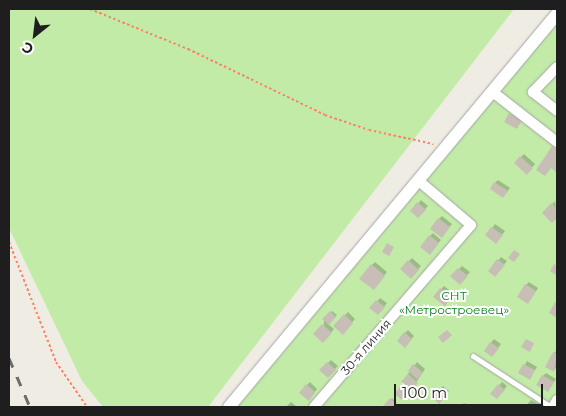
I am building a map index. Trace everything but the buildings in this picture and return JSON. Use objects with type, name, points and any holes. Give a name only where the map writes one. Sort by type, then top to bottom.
[{"type":"street","points":[[229,407],[494,93],[557,14]]},
{"type":"street","points":[[557,68],[533,92],[557,111]]},
{"type":"street","points":[[494,93],[557,142]]},
{"type":"street","name":"30-я линия","points":[[314,407],[471,225],[419,181]]},
{"type":"street","points":[[552,407],[557,400]]},
{"type":"lane","points":[[472,356],[552,407]]},
{"type":"path","points":[[90,9],[188,49],[325,115],[369,130],[447,148]]},
{"type":"path","points":[[9,242],[56,362],[87,407]]},
{"type":"green space","points":[[9,9],[514,9],[208,407],[103,407],[82,381],[9,228]]},
{"type":"green space","name":"СНТ «Метростроевец»","points":[[557,14],[557,407],[235,407]]},
{"type":"railway","points":[[9,358],[30,407]]}]
